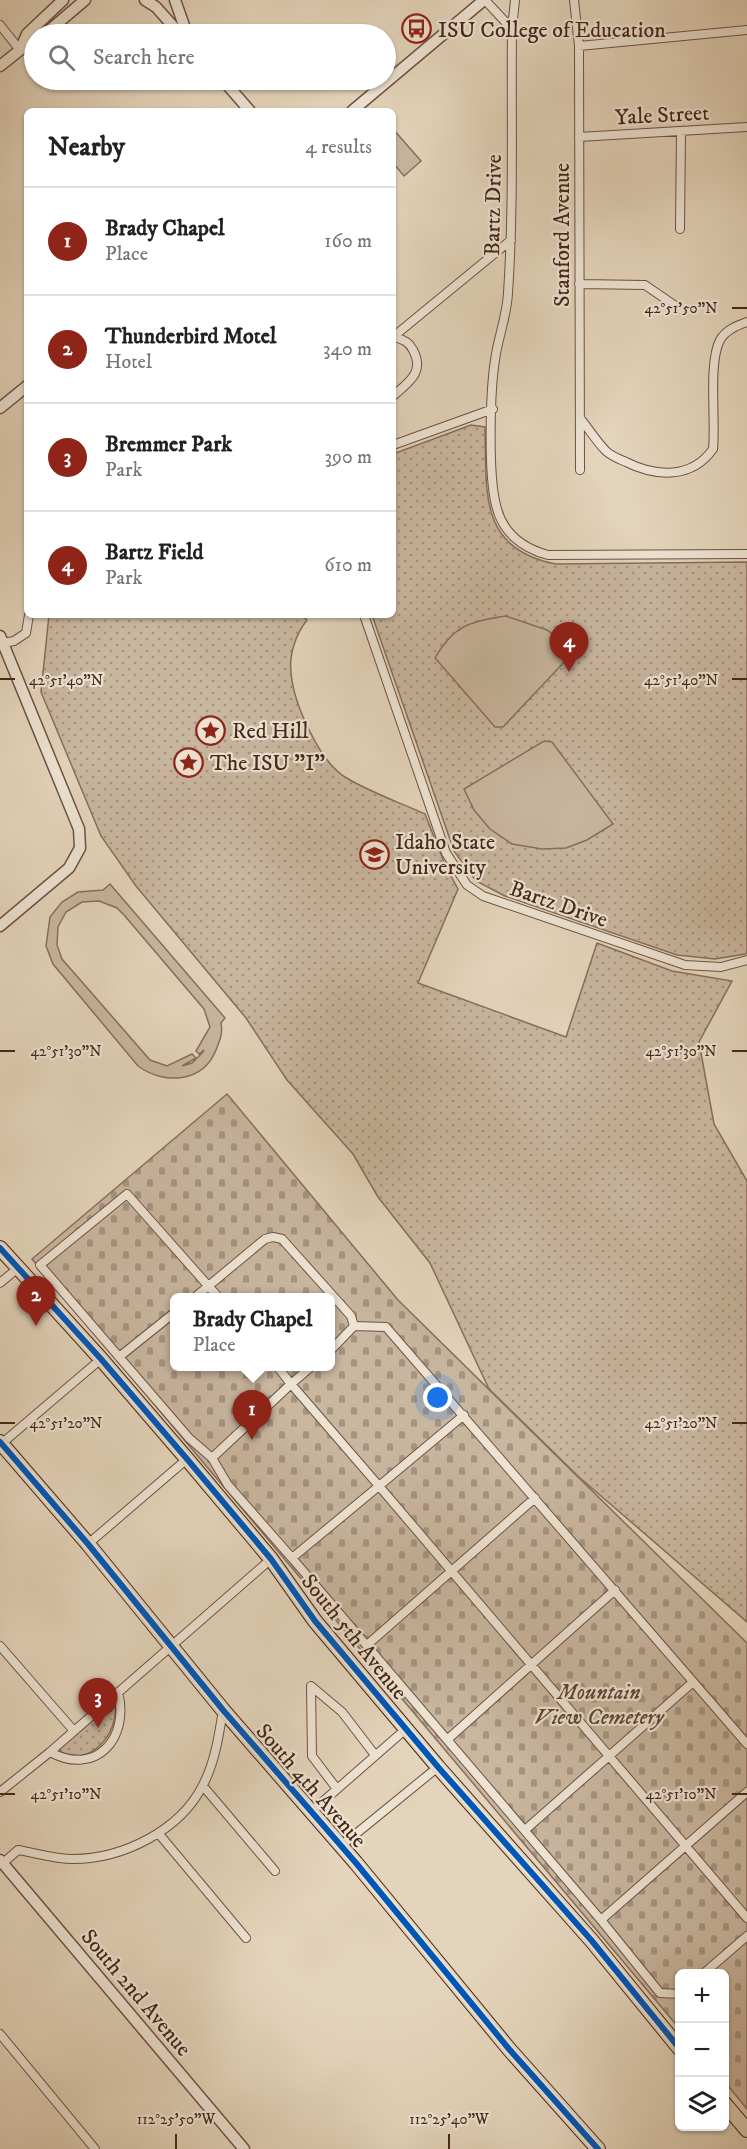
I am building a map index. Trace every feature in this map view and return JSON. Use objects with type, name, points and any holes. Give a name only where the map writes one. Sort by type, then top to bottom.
[{"type":"main road","name":"South 5th Avenue","points":[[0,1248],[101,1359],[187,1459],[271,1559],[315,1622],[438,1767],[587,1934],[675,2043]]},
{"type":"main road","name":"South 4th Avenue","points":[[1,1444],[88,1544],[223,1710],[312,1811],[508,2049],[598,2149]]},
{"type":"main road","points":[[729,2109],[747,2130]]},
{"type":"street","points":[[38,24],[63,0]]},
{"type":"street","points":[[57,24],[85,0]]},
{"type":"street","points":[[145,0],[156,7],[171,24]]},
{"type":"street","points":[[396,74],[485,0],[512,29]]},
{"type":"street","name":"Bartz Drive","points":[[514,0],[511,240],[508,296],[495,360],[493,409],[493,490],[496,506],[509,532],[532,551],[548,555],[590,557],[747,554]]},
{"type":"street","name":"Stanford Avenue","points":[[574,0],[579,46],[580,470]]},
{"type":"street","points":[[156,7],[176,2],[184,24]]},
{"type":"street","points":[[0,25],[20,50]]},
{"type":"street","points":[[579,46],[747,30]]},
{"type":"street","points":[[20,50],[24,41]]},
{"type":"street","points":[[0,66],[24,48]]},
{"type":"street","points":[[232,90],[247,108]]},
{"type":"street","points":[[356,108],[377,90]]},
{"type":"street","name":"Yale Street","points":[[579,137],[747,127]]},
{"type":"street","points":[[681,131],[681,230]]},
{"type":"street","points":[[396,335],[511,240]]},
{"type":"street","points":[[579,284],[645,285],[680,309]]},
{"type":"street","points":[[580,418],[607,453],[641,470],[667,474],[687,470],[704,461],[713,449],[715,432],[715,358],[721,340],[732,327],[747,322]]},
{"type":"street","points":[[396,337],[411,345],[418,359],[418,370],[414,378],[396,393]]},
{"type":"street","points":[[0,408],[24,388]]},
{"type":"street","points":[[396,444],[493,409]]},
{"type":"street","points":[[2,639],[14,641],[26,633],[28,618]]},
{"type":"street","name":"Bartz Drive","points":[[365,618],[446,853],[467,885],[483,896],[685,965],[721,967],[747,960]]},
{"type":"street","points":[[0,926],[69,868],[77,857],[81,842],[76,818],[44,749],[2,639]]},
{"type":"street","points":[[215,1293],[126,1194],[40,1265],[189,1438],[212,1458],[228,1485],[448,1739],[660,1993],[675,1994]]},
{"type":"street","points":[[200,1293],[265,1239],[282,1239],[330,1293]]},
{"type":"street","points":[[0,1283],[17,1269]]},
{"type":"street","points":[[335,1298],[351,1316],[354,1326]]},
{"type":"street","points":[[119,1357],[170,1316]]},
{"type":"street","points":[[335,1346],[354,1326],[386,1327],[747,1744]]},
{"type":"street","points":[[1,1444],[101,1359]]},
{"type":"street","points":[[281,1371],[453,1570],[747,1918]]},
{"type":"street","points":[[212,1458],[306,1371]]},
{"type":"street","points":[[292,1558],[464,1415]]},
{"type":"street","points":[[88,1544],[187,1459]]},
{"type":"street","points":[[367,1645],[535,1498]]},
{"type":"street","points":[[0,1792],[50,1752],[271,1559]]},
{"type":"street","points":[[448,1739],[615,1590]]},
{"type":"street","points":[[0,1646],[74,1731]]},
{"type":"street","points":[[525,1830],[693,1683]]},
{"type":"street","points":[[337,1789],[312,1756],[311,1686],[342,1712],[375,1755]]},
{"type":"street","points":[[50,1752],[63,1759],[75,1760],[102,1752],[119,1730],[122,1717],[118,1692]]},
{"type":"street","points":[[1,1861],[18,1850],[72,1859],[116,1853],[159,1833],[185,1811],[203,1786],[214,1757],[223,1710]]},
{"type":"street","points":[[312,1811],[406,1728]]},
{"type":"street","points":[[341,1846],[438,1767]]},
{"type":"street","points":[[203,1786],[275,1871]]},
{"type":"street","points":[[601,1920],[747,1792]]},
{"type":"street","points":[[159,1833],[246,1938]]},
{"type":"street","name":"South 2nd Avenue","points":[[1,1861],[244,2149]]},
{"type":"street","points":[[709,1969],[747,1936]]},
{"type":"street","points":[[0,2034],[95,2149]]},
{"type":"green space","points":[[396,132],[421,161],[404,176],[396,167]]},
{"type":"green space","points":[[471,425],[485,427],[486,473],[492,514],[499,531],[512,545],[530,556],[556,564],[747,562],[747,953],[715,959],[677,955],[505,896],[476,881],[454,851],[373,618],[396,618],[396,453]]},
{"type":"green space","points":[[506,616],[547,630],[566,644],[567,659],[503,727],[495,727],[435,658],[449,639],[464,627],[482,620]]},
{"type":"green space","points":[[49,618],[305,618],[307,620],[294,644],[291,672],[302,714],[317,745],[335,769],[345,777],[425,814],[446,867],[458,889],[418,983],[566,1037],[597,943],[672,971],[732,981],[699,1042],[714,1124],[747,1181],[747,1622],[579,1477],[489,1389],[430,1263],[378,1197],[353,1154],[287,1080],[246,1018],[136,886],[101,836],[41,692]]},
{"type":"green space","points":[[544,741],[552,742],[613,824],[587,840],[566,848],[542,849],[512,844],[490,829],[474,810],[464,789]]},
{"type":"green space","points":[[110,884],[225,1018],[221,1023],[219,1043],[210,1061],[192,1075],[182,1078],[159,1076],[138,1066],[53,964],[46,946],[50,917],[62,902],[78,892],[103,890]],"holes":[[[99,901],[117,908],[204,1009],[210,1027],[196,1051],[199,1054],[204,1050],[192,1063],[182,1066],[196,1058],[192,1054],[167,1066],[150,1060],[62,959],[57,945],[58,927],[66,912],[82,902]]]},
{"type":"green space","name":"Mountain View Cemetery","points":[[227,1094],[398,1300],[747,1643],[747,2109],[729,2087],[729,1969],[675,1969],[675,2023],[32,1259]]},
{"type":"green space","points":[[112,1704],[115,1705],[115,1716],[107,1736],[100,1745],[92,1752],[82,1755],[72,1756],[61,1752],[60,1748]]},
{"type":"cycle path","points":[[0,1248],[101,1359],[187,1459],[271,1559],[315,1621],[438,1767],[592,1941],[675,2043]]},
{"type":"cycle path","points":[[0,1442],[88,1544],[223,1710],[356,1863],[509,2049],[598,2149]]},
{"type":"place","name":"ISU College of Education","points":[[417,29]]},
{"type":"place","name":"Bartz Field","points":[[569,672]]},
{"type":"place","name":"Red Hill","points":[[211,730]]},
{"type":"place","name":"The ISU \"I\"","points":[[189,762]]},
{"type":"place","name":"Idaho State University","points":[[374,854]]},
{"type":"place","name":"Thunderbird Motel","points":[[36,1326]]},
{"type":"place","name":"Brady Chapel","points":[[252,1440]]},
{"type":"place","name":"Bremmer Park","points":[[98,1728]]}]
